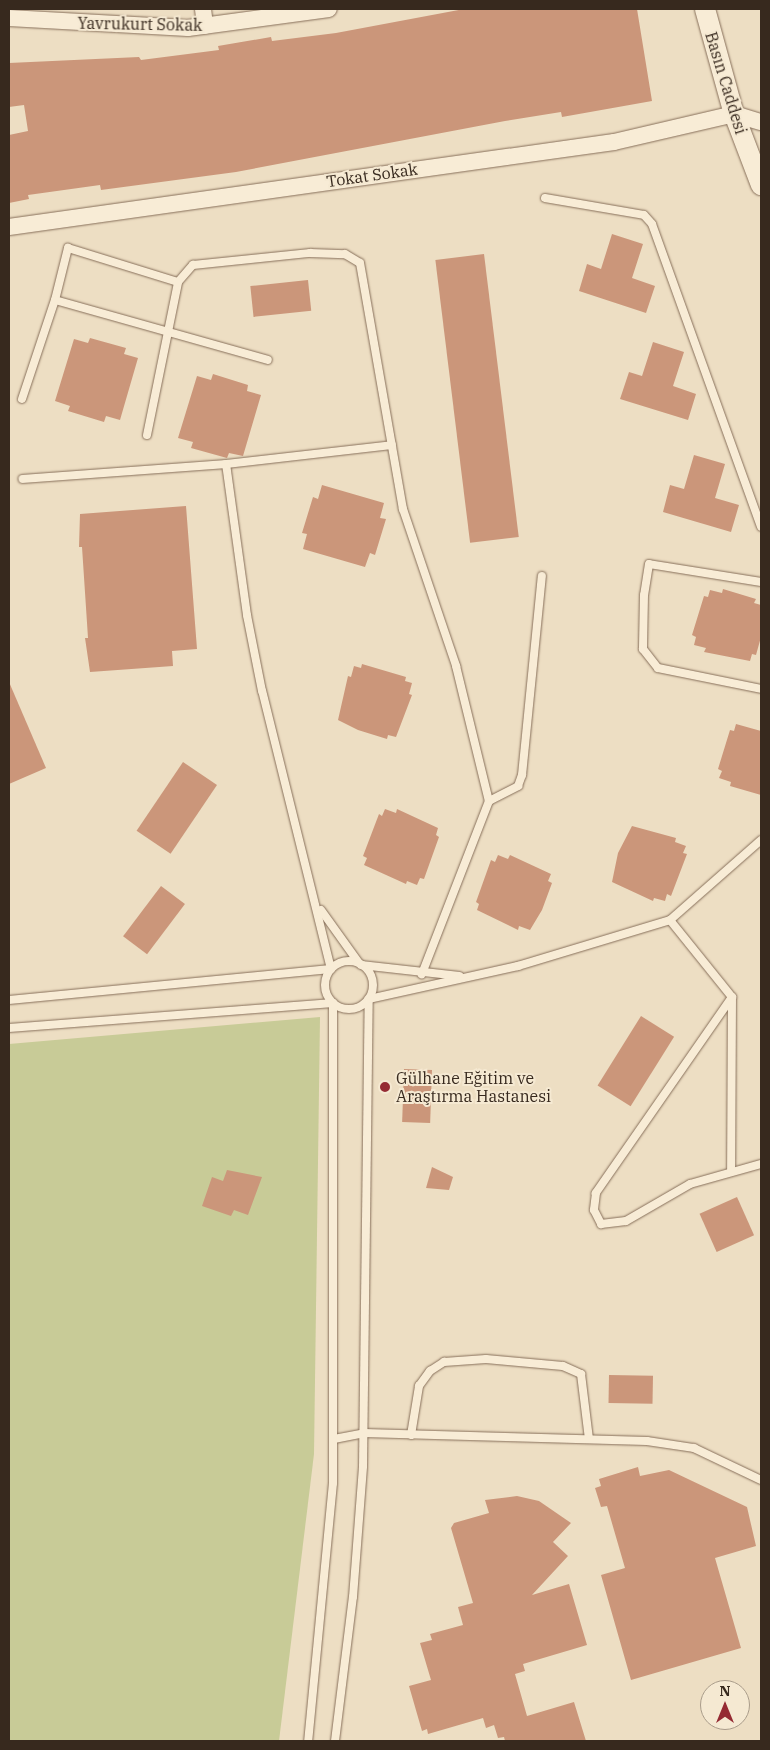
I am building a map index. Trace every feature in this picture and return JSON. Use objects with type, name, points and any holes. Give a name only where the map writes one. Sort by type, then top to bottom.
[{"type":"street","points":[[202,9],[205,26]]},
{"type":"street","name":"Yavrukurt Sokak","points":[[9,18],[188,28],[329,9]]},
{"type":"street","name":"Basın Caddesi","points":[[705,9],[734,114],[761,185]]},
{"type":"street","points":[[734,114],[761,122]]},
{"type":"street","name":"Tokat Sokak","points":[[9,227],[614,142],[734,114]]},
{"type":"lane","points":[[545,198],[644,215],[652,224],[761,527]]},
{"type":"lane","points":[[22,399],[56,300],[68,248],[178,282]]},
{"type":"lane","points":[[147,435],[178,282],[193,265],[310,252],[346,254],[360,263],[403,508],[456,666],[489,801],[422,974]]},
{"type":"lane","points":[[56,300],[168,330],[268,360]]},
{"type":"lane","points":[[23,479],[226,464],[392,445]]},
{"type":"lane","points":[[226,464],[247,615],[262,691],[318,906],[331,969],[325,990],[333,1003],[334,1439],[308,1741]]},
{"type":"lane","points":[[761,582],[649,564],[644,595],[643,649],[658,668],[761,688]]},
{"type":"lane","points":[[489,801],[518,786],[522,775],[542,576]]},
{"type":"lane","points":[[9,1028],[333,1003],[356,1008],[369,998],[468,977],[670,920],[761,840]]},
{"type":"lane","points":[[318,906],[373,983],[369,998],[364,1433],[353,1597],[335,1741]]},
{"type":"lane","points":[[670,920],[732,997],[731,1170]]},
{"type":"lane","points":[[9,1000],[331,969],[344,961],[422,974],[468,977]]},
{"type":"lane","points":[[732,997],[596,1193],[594,1210],[601,1224],[626,1221],[690,1184],[731,1170],[761,1164]]},
{"type":"lane","points":[[411,1434],[419,1386],[430,1371],[444,1362],[486,1360],[563,1366],[581,1374],[589,1439]]},
{"type":"lane","points":[[334,1439],[364,1433],[647,1441],[694,1448],[761,1480]]},
{"type":"green space","points":[[320,1017],[314,1454],[279,1741],[9,1741],[9,1044]]},
{"type":"building","points":[[464,9],[637,9],[652,101],[562,117],[561,112],[505,121],[236,172],[101,190],[100,185],[28,195],[29,199],[9,203],[9,135],[28,131],[24,105],[9,107],[9,63],[139,57],[141,60],[219,50],[218,46],[271,37],[272,41],[336,33]]},
{"type":"building","points":[[612,234],[643,244],[632,278],[655,286],[646,313],[579,291],[587,264],[601,269]]},
{"type":"building","points":[[484,254],[519,537],[470,543],[435,260]]},
{"type":"building","points":[[308,280],[311,311],[254,317],[250,286]]},
{"type":"building","points":[[90,338],[126,348],[124,354],[138,358],[120,420],[106,416],[104,422],[68,411],[70,406],[55,401],[74,339],[88,343]]},
{"type":"building","points":[[653,342],[684,352],[673,386],[696,394],[688,420],[620,399],[629,372],[642,376]]},
{"type":"building","points":[[213,374],[248,385],[247,391],[261,395],[243,456],[229,453],[227,458],[191,448],[193,442],[178,438],[197,376],[211,380]]},
{"type":"building","points":[[694,455],[725,464],[715,498],[739,505],[731,532],[663,512],[670,485],[684,489]]},
{"type":"building","points":[[322,485],[384,503],[380,518],[386,519],[375,555],[370,553],[365,567],[303,549],[307,534],[302,533],[313,497],[318,499]]},
{"type":"building","points":[[186,506],[197,649],[172,651],[173,666],[90,672],[85,638],[88,638],[82,547],[79,547],[80,514]]},
{"type":"building","points":[[723,589],[756,599],[754,603],[761,605],[761,637],[756,655],[752,654],[750,661],[704,652],[706,648],[694,645],[696,637],[692,635],[704,596],[708,597],[710,590],[722,593]]},
{"type":"building","points":[[362,664],[406,677],[405,681],[412,683],[409,694],[412,695],[396,737],[388,735],[387,739],[358,730],[338,720],[348,676],[351,677],[354,666],[361,668]]},
{"type":"building","points":[[9,682],[46,768],[9,784]]},
{"type":"building","points":[[736,724],[761,731],[761,795],[730,786],[731,782],[719,778],[722,771],[718,769],[730,730],[734,731]]},
{"type":"building","points":[[183,762],[217,785],[171,854],[137,831]]},
{"type":"building","points":[[385,809],[396,813],[397,809],[438,828],[436,835],[439,837],[424,879],[420,878],[417,885],[407,881],[406,884],[364,865],[367,858],[363,856],[379,814],[382,816]]},
{"type":"building","points":[[632,826],[676,838],[675,842],[686,846],[683,853],[687,854],[671,896],[667,894],[665,901],[654,898],[653,901],[612,882],[618,853]]},
{"type":"building","points":[[498,855],[508,859],[510,855],[551,874],[548,881],[552,883],[542,910],[530,930],[519,926],[518,930],[477,910],[479,904],[476,902],[491,860],[495,862]]},
{"type":"building","points":[[161,886],[185,904],[147,954],[123,936]]},
{"type":"building","points":[[641,1016],[674,1037],[631,1106],[598,1086]]},
{"type":"building","points":[[404,1069],[432,1070],[430,1123],[402,1122]]},
{"type":"building","points":[[432,1167],[453,1177],[449,1190],[426,1188]]},
{"type":"building","points":[[227,1170],[262,1177],[248,1215],[234,1210],[231,1216],[202,1206],[212,1177],[223,1181]]},
{"type":"building","points":[[737,1197],[754,1235],[717,1252],[700,1214]]},
{"type":"building","points":[[609,1375],[653,1376],[653,1404],[609,1403]]},
{"type":"building","points":[[638,1467],[640,1476],[669,1470],[747,1507],[756,1546],[715,1558],[741,1648],[631,1680],[601,1575],[625,1568],[607,1506],[601,1507],[595,1488],[601,1486],[599,1479]]},
{"type":"building","points":[[517,1496],[539,1501],[571,1523],[553,1542],[568,1556],[532,1595],[569,1584],[587,1645],[523,1664],[525,1671],[515,1674],[527,1716],[574,1702],[586,1741],[505,1741],[504,1737],[498,1738],[494,1725],[486,1728],[483,1718],[428,1734],[427,1729],[422,1731],[409,1686],[431,1680],[420,1643],[432,1640],[430,1634],[463,1625],[458,1607],[473,1603],[451,1528],[454,1523],[489,1513],[485,1500]]},
{"type":"place","name":"Gülhane Eğitim ve Araştırma Hastanesi","points":[[385,1087]]}]
